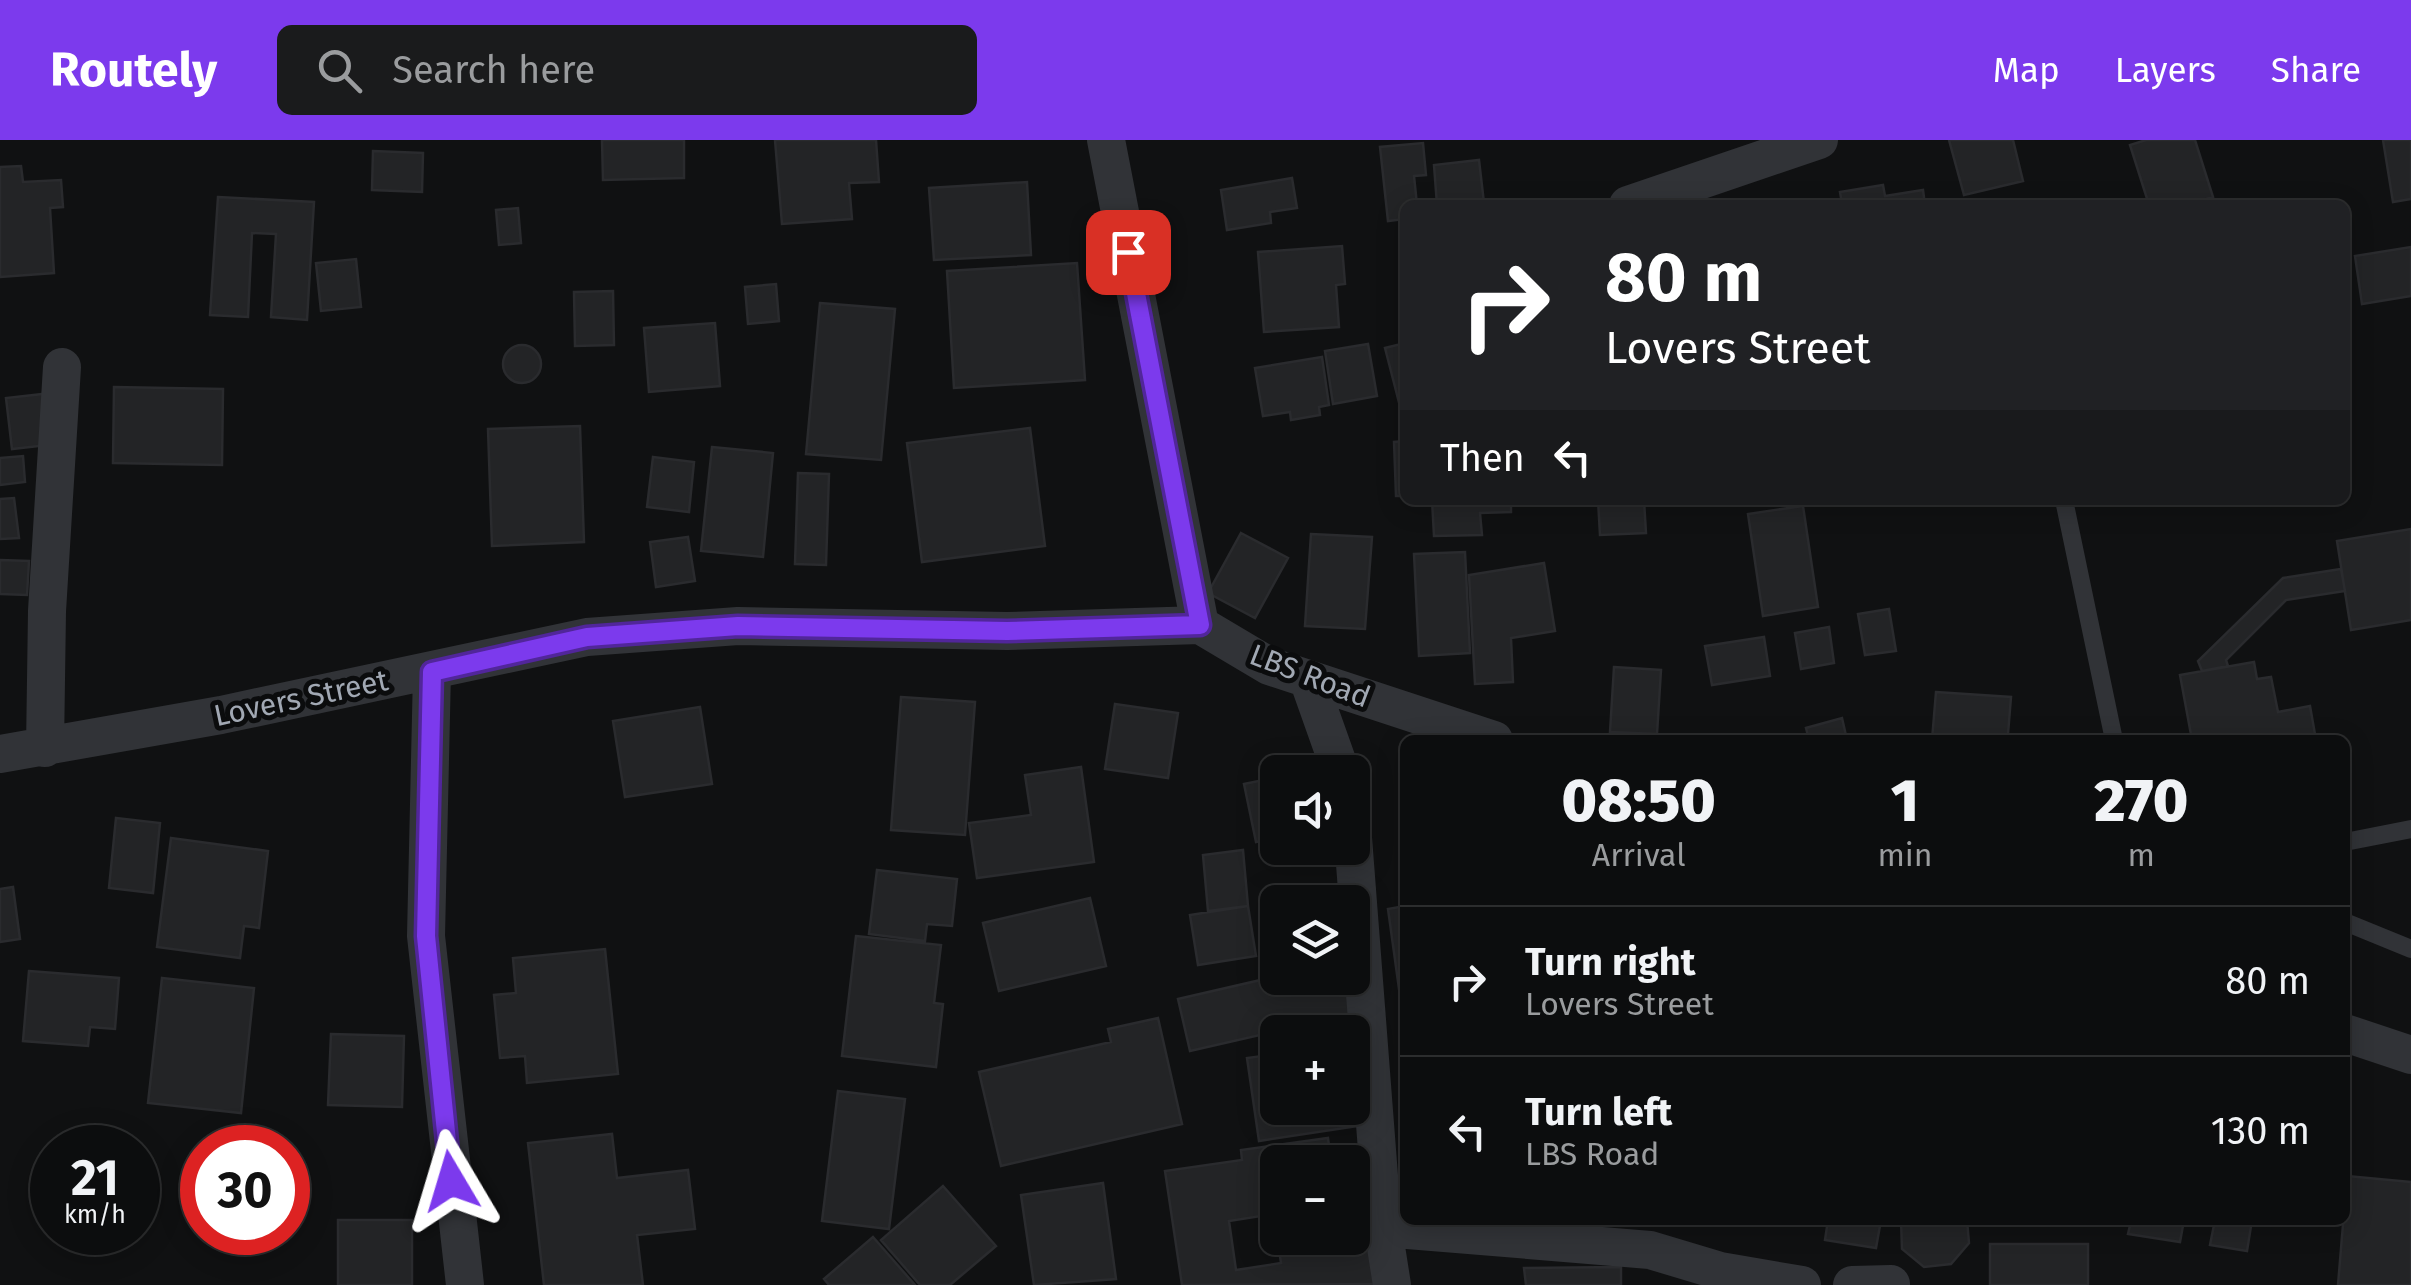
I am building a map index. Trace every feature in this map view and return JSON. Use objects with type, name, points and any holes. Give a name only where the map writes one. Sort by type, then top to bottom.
[{"type":"street","points":[[1106,140],[1200,625]]},
{"type":"street","points":[[1643,200],[1819,140]]},
{"type":"street","points":[[45,748],[46,611],[62,367]]},
{"type":"street","name":"Lovers Street","points":[[0,754],[432,672],[587,637],[738,626],[1007,631],[1200,625]]},
{"type":"street","name":"LBS Road","points":[[1200,625],[1269,666],[1479,735]]},
{"type":"street","points":[[432,672],[426,936],[465,1285]]},
{"type":"street","points":[[1308,679],[1335,755]]},
{"type":"street","points":[[1355,865],[1383,1228],[1392,1285]]},
{"type":"street","points":[[2350,1034],[2411,1056]]},
{"type":"street","points":[[1383,1228],[1650,1250],[1720,1271],[1802,1285]]},
{"type":"street","points":[[1852,1285],[1891,1284]]},
{"type":"lane","points":[[2065,505],[2113,735]]},
{"type":"lane","points":[[2350,841],[2411,829]]},
{"type":"lane","points":[[2350,924],[2411,949]]},
{"type":"building","points":[[602,140],[684,140],[684,178],[603,180]]},
{"type":"building","points":[[775,140],[876,140],[879,182],[849,183],[852,219],[782,224]]},
{"type":"building","points":[[1949,140],[2013,140],[2023,181],[1964,195]]},
{"type":"building","points":[[2146,140],[2195,140],[2213,197],[2147,200],[2130,145]]},
{"type":"building","points":[[2383,140],[2411,140],[2411,199],[2393,202]]},
{"type":"building","points":[[1423,143],[1426,175],[1414,176],[1416,200],[1400,200],[1400,220],[1388,221],[1380,147]]},
{"type":"building","points":[[373,151],[423,153],[422,192],[372,190]]},
{"type":"building","points":[[1479,160],[1484,200],[1437,200],[1434,165]]},
{"type":"building","points":[[21,166],[23,182],[61,180],[63,207],[50,208],[54,273],[0,277],[0,167]]},
{"type":"building","points":[[1292,178],[1297,208],[1270,212],[1271,223],[1227,230],[1221,190]]},
{"type":"building","points":[[1027,182],[1031,255],[934,260],[929,188]]},
{"type":"building","points":[[1883,185],[1885,196],[1923,190],[1924,200],[1841,200],[1840,192]]},
{"type":"building","points":[[218,197],[314,202],[307,320],[271,317],[276,234],[252,233],[248,317],[210,315]]},
{"type":"building","points":[[518,208],[521,243],[499,245],[496,210]]},
{"type":"building","points":[[1342,246],[1345,284],[1336,285],[1339,327],[1264,332],[1258,252]]},
{"type":"building","points":[[2411,247],[2411,296],[2362,304],[2355,256]]},
{"type":"building","points":[[356,259],[361,307],[321,311],[316,263]]},
{"type":"building","points":[[1077,263],[1085,380],[954,388],[947,271]]},
{"type":"building","points":[[776,284],[779,321],[748,324],[745,287]]},
{"type":"building","points":[[613,291],[614,345],[575,346],[574,292]]},
{"type":"building","points":[[820,303],[895,309],[881,460],[806,454]]},
{"type":"building","points":[[715,323],[720,386],[649,392],[644,328]]},
{"type":"building","points":[[1368,344],[1377,396],[1333,404],[1325,351]]},
{"type":"building","points":[[1400,344],[1400,406],[1385,348]]},
{"type":"building","points":[[522,345],[535,351],[541,364],[535,377],[522,383],[509,377],[503,364],[509,351]]},
{"type":"building","points":[[1322,357],[1329,405],[1319,407],[1320,415],[1291,420],[1290,412],[1263,416],[1255,368]]},
{"type":"building","points":[[114,387],[223,389],[222,465],[113,463]]},
{"type":"building","points":[[43,394],[48,445],[12,449],[6,398]]},
{"type":"building","points":[[580,426],[584,542],[492,546],[488,429]]},
{"type":"building","points":[[1030,428],[1045,546],[922,562],[907,443]]},
{"type":"building","points":[[1400,441],[1400,496],[1396,496],[1394,442]]},
{"type":"building","points":[[712,447],[773,453],[763,557],[701,551]]},
{"type":"building","points":[[23,456],[25,482],[0,485],[0,458]]},
{"type":"building","points":[[653,457],[694,462],[689,512],[647,507]]},
{"type":"building","points":[[798,473],[829,474],[826,565],[795,564]]},
{"type":"building","points":[[14,498],[19,538],[0,539],[0,499]]},
{"type":"building","points":[[1432,505],[1511,505],[1511,512],[1480,513],[1482,535],[1434,536]]},
{"type":"building","points":[[1598,505],[1644,505],[1646,533],[1600,535]]},
{"type":"building","points":[[1803,506],[1818,607],[1763,616],[1748,514]]},
{"type":"building","points":[[2411,529],[2411,620],[2351,630],[2337,541]]},
{"type":"building","points":[[1241,533],[1288,558],[1255,618],[1208,593]]},
{"type":"building","points":[[1311,534],[1372,537],[1365,629],[1305,626]]},
{"type":"building","points":[[688,537],[695,581],[656,587],[650,542]]},
{"type":"building","points":[[1465,552],[1470,653],[1419,656],[1414,554]]},
{"type":"building","points":[[0,560],[29,561],[27,595],[0,594]]},
{"type":"building","points":[[1544,563],[1555,631],[1511,638],[1513,682],[1475,684],[1469,575]]},
{"type":"building","points":[[2341,569],[2345,591],[2286,600],[2226,660],[2228,666],[2202,671],[2198,661],[2283,578]]},
{"type":"building","points":[[1889,609],[1896,651],[1865,655],[1858,614]]},
{"type":"building","points":[[1829,627],[1834,663],[1801,669],[1795,633]]},
{"type":"building","points":[[1764,637],[1770,676],[1712,685],[1705,646]]},
{"type":"building","points":[[2254,662],[2257,679],[2271,677],[2278,712],[2310,706],[2315,735],[2191,735],[2180,675]]},
{"type":"building","points":[[1614,667],[1661,670],[1657,734],[1610,732]]},
{"type":"building","points":[[1936,692],[2011,697],[2008,734],[2027,735],[1932,735]]},
{"type":"building","points":[[901,697],[975,702],[965,835],[891,830]]},
{"type":"building","points":[[1115,704],[1178,713],[1168,778],[1105,769]]},
{"type":"building","points":[[700,707],[712,784],[625,797],[613,721]]},
{"type":"building","points":[[1842,718],[1846,735],[1808,735],[1806,728]]},
{"type":"building","points":[[1081,767],[1094,862],[977,878],[969,823],[1031,815],[1025,775]]},
{"type":"building","points":[[1260,781],[1260,841],[1256,842],[1244,784]]},
{"type":"building","points":[[116,818],[160,823],[153,893],[109,888]]},
{"type":"building","points":[[171,838],[268,851],[259,928],[244,926],[240,958],[157,947]]},
{"type":"building","points":[[1243,850],[1248,906],[1208,911],[1203,855]]},
{"type":"building","points":[[877,870],[957,879],[952,926],[927,924],[925,941],[869,934]]},
{"type":"building","points":[[13,887],[20,939],[0,942],[0,889]]},
{"type":"building","points":[[1090,898],[1106,966],[999,991],[983,923]]},
{"type":"building","points":[[1248,906],[1256,956],[1198,965],[1190,915]]},
{"type":"building","points":[[1400,907],[1400,996],[1388,909]]},
{"type":"building","points":[[856,936],[941,945],[934,1003],[943,1004],[936,1067],[842,1056]]},
{"type":"building","points":[[605,949],[618,1074],[527,1083],[525,1056],[500,1058],[494,995],[516,993],[513,958]]},
{"type":"building","points":[[29,971],[119,978],[115,1029],[90,1027],[88,1046],[23,1041]]},
{"type":"building","points":[[162,978],[254,988],[241,1113],[148,1103]]},
{"type":"building","points":[[1260,980],[1260,995],[1356,995],[1360,1012],[1260,1015],[1260,1035],[1190,1051],[1178,999]]},
{"type":"building","points":[[1158,1018],[1182,1124],[1001,1166],[979,1072],[1111,1042],[1108,1029]]},
{"type":"building","points":[[331,1034],[404,1036],[402,1107],[328,1105]]},
{"type":"building","points":[[1260,1056],[1260,1125],[1358,1126],[1259,1141],[1247,1058]]},
{"type":"building","points":[[838,1091],[905,1099],[889,1229],[822,1221]]},
{"type":"building","points":[[612,1134],[617,1178],[688,1170],[695,1229],[637,1235],[643,1285],[544,1285],[528,1143]]},
{"type":"building","points":[[1328,1138],[1329,1145],[1277,1145]]},
{"type":"building","points":[[1260,1147],[1260,1216],[1229,1221],[1236,1270],[1281,1263],[1280,1255],[1370,1255],[1373,1227],[1381,1284],[1182,1285],[1165,1171],[1242,1160],[1241,1150]]},
{"type":"building","points":[[2350,1176],[2411,1182],[2411,1285],[2338,1285],[2343,1225],[2350,1225]]},
{"type":"building","points":[[1103,1183],[1116,1279],[1034,1285],[1021,1195]]},
{"type":"building","points":[[943,1186],[996,1246],[950,1285],[920,1285],[881,1240]]},
{"type":"building","points":[[338,1220],[412,1220],[412,1285],[338,1285]]},
{"type":"building","points":[[1827,1225],[1880,1225],[1876,1248],[1825,1240]]},
{"type":"building","points":[[1901,1225],[1967,1225],[1969,1243],[1951,1264],[1924,1267],[1902,1249]]},
{"type":"building","points":[[2130,1225],[2183,1225],[2180,1242],[2128,1234]]},
{"type":"building","points":[[2214,1225],[2251,1225],[2247,1251],[2210,1245]]},
{"type":"building","points":[[873,1237],[915,1285],[829,1285],[824,1279]]},
{"type":"building","points":[[1990,1244],[2088,1244],[2088,1285],[1990,1285]]},
{"type":"building","points":[[1621,1267],[1621,1285],[1526,1285],[1524,1268]]},
{"type":"route","points":[[451,1181],[426,936],[432,672],[587,637],[738,626],[1007,631],[1200,625],[1128,252]]}]
